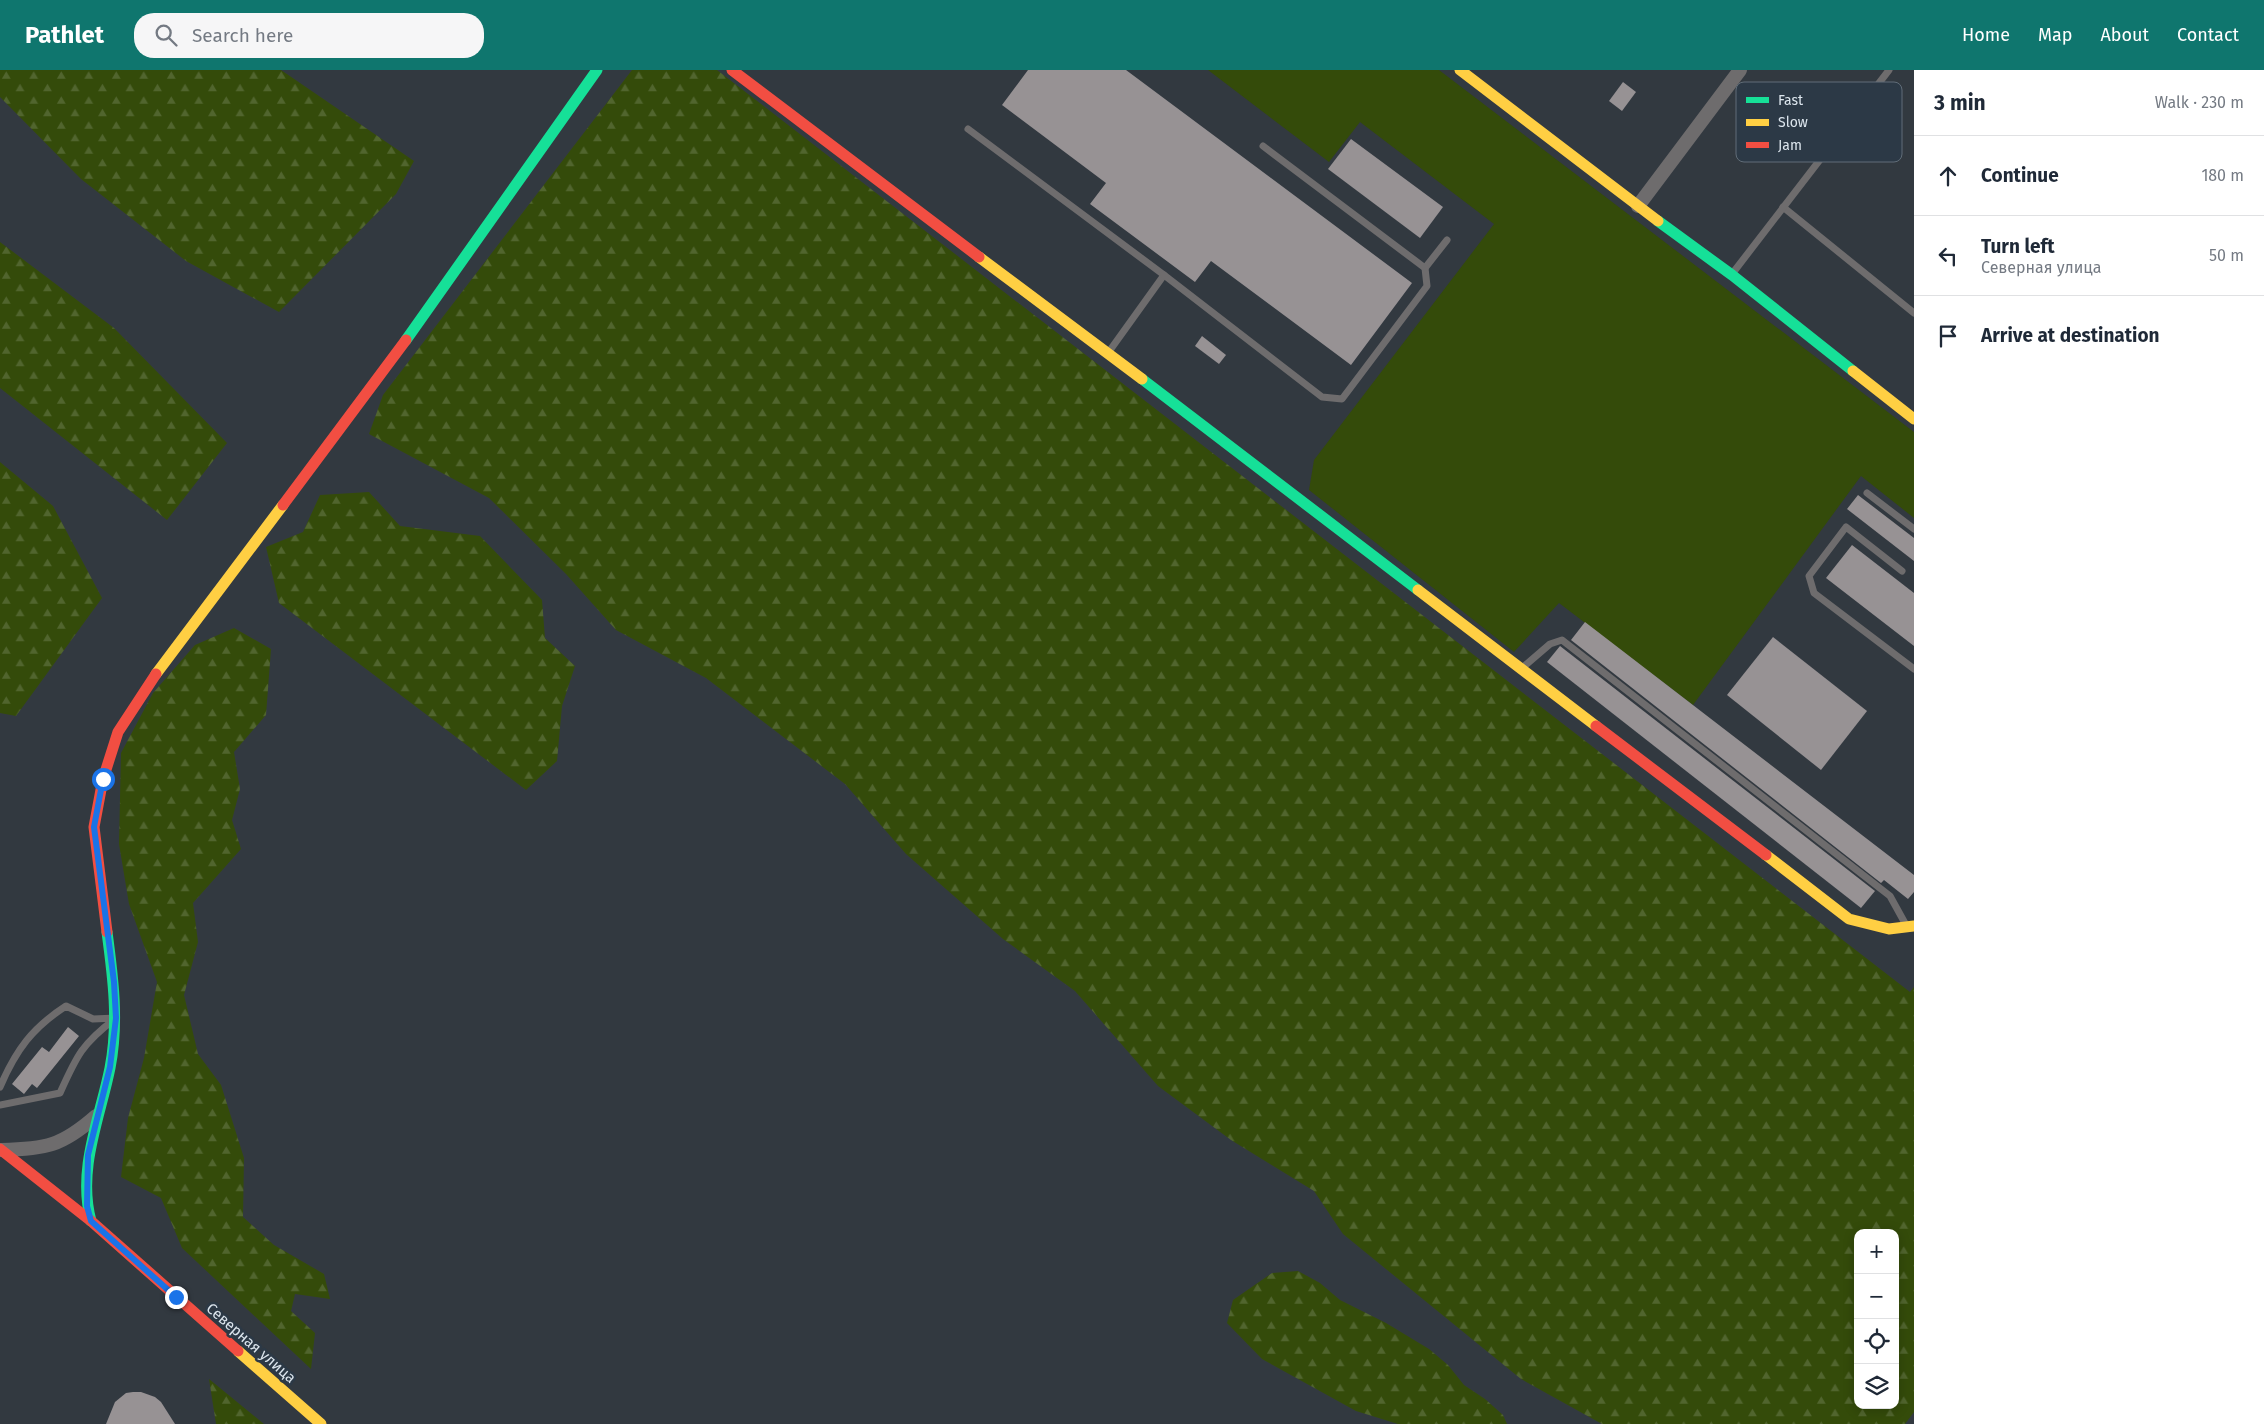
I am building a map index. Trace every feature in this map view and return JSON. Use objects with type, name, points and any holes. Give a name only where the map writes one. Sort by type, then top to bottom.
[{"type":"street","points":[[91,1221],[87,1206],[88,1155],[96,1116],[110,1067],[116,1018],[114,982],[94,827],[103,779],[118,732],[142,692],[393,359],[597,70]]},
{"type":"street","points":[[732,70],[1522,668],[1849,919],[1873,927],[1899,930],[1911,927]]},
{"type":"street","points":[[1460,70],[1732,275],[1914,419]]},
{"type":"street","points":[[1638,206],[1740,70]]},
{"type":"street","points":[[1,1150],[47,1147],[64,1141],[96,1116]]},
{"type":"street","name":"Северная улица","points":[[1,1150],[91,1221],[321,1424]]},
{"type":"lane","points":[[1879,82],[1888,70]]},
{"type":"lane","points":[[968,130],[1164,275],[1322,397],[1342,399],[1427,286],[1425,268],[1447,240]]},
{"type":"lane","points":[[1263,146],[1425,268]]},
{"type":"lane","points":[[1732,275],[1817,162]]},
{"type":"lane","points":[[1783,206],[1914,313]]},
{"type":"lane","points":[[1107,353],[1164,275]]},
{"type":"lane","points":[[1867,494],[1914,530]]},
{"type":"lane","points":[[1902,571],[1846,527],[1809,576],[1814,593],[1914,669]]},
{"type":"lane","points":[[1522,668],[1550,644],[1562,640],[1890,896],[1911,927]]},
{"type":"lane","points":[[0,1087],[13,1057],[44,1020],[66,1006],[93,1019],[116,1018]]},
{"type":"lane","points":[[0,1105],[60,1093],[77,1056],[92,1037],[116,1018]]},
{"type":"green space","points":[[0,70],[281,70],[414,161],[396,194],[279,312],[186,261],[81,179],[0,97]]},
{"type":"green space","points":[[632,70],[717,70],[1910,992],[1914,987],[1914,1412],[1905,1424],[1602,1424],[1521,1379],[1343,1234],[1314,1191],[1231,1140],[1158,1086],[1075,991],[1003,939],[906,854],[845,784],[706,678],[616,630],[566,574],[489,498],[369,434],[383,395]]},
{"type":"green space","points":[[1208,70],[1439,70],[1914,432],[1914,518],[1861,476],[1693,705],[1559,603],[1514,652],[1309,490],[1314,460],[1494,224],[1360,122],[1329,162]]},
{"type":"green space","points":[[0,242],[114,328],[227,443],[167,520],[0,388]]},
{"type":"green space","points":[[0,462],[53,506],[102,598],[16,716],[0,713]]},
{"type":"green space","points":[[369,492],[400,526],[480,536],[542,600],[545,638],[575,666],[562,706],[557,761],[526,790],[279,603],[266,547],[303,532],[320,495]]},
{"type":"green space","points":[[234,628],[271,649],[266,715],[234,752],[240,789],[232,820],[241,849],[193,903],[198,942],[184,995],[198,1054],[221,1085],[244,1158],[243,1217],[274,1245],[324,1274],[330,1299],[295,1294],[291,1311],[315,1333],[311,1369],[182,1248],[161,1198],[121,1177],[128,1118],[144,1058],[157,982],[129,904],[119,844],[121,753],[153,693],[195,645]]},
{"type":"green space","points":[[1298,1271],[1320,1283],[1340,1300],[1386,1323],[1429,1349],[1448,1365],[1464,1385],[1485,1399],[1503,1415],[1507,1424],[1398,1424],[1356,1411],[1262,1359],[1227,1323],[1233,1300],[1272,1273]]},
{"type":"green space","points":[[209,1379],[264,1424],[216,1424]]},
{"type":"building","points":[[1028,70],[1126,70],[1412,283],[1351,365],[1211,261],[1195,282],[1090,204],[1106,183],[1002,105]]},
{"type":"building","points":[[1623,82],[1636,92],[1622,111],[1609,101]]},
{"type":"building","points":[[1351,139],[1443,207],[1420,238],[1328,169]]},
{"type":"building","points":[[1202,336],[1226,355],[1219,364],[1195,346]]},
{"type":"building","points":[[1858,495],[1914,538],[1914,561],[1847,509]]},
{"type":"building","points":[[1852,545],[1914,593],[1914,646],[1826,578]]},
{"type":"building","points":[[1585,622],[1914,875],[1914,892],[1908,899],[1884,880],[1881,883],[1571,640]]},
{"type":"building","points":[[1773,637],[1867,711],[1821,770],[1727,695]]},
{"type":"building","points":[[1560,646],[1875,891],[1861,908],[1547,662]]},
{"type":"building","points":[[68,1027],[79,1036],[37,1088],[32,1084],[24,1094],[12,1084],[42,1047],[49,1052]]},
{"type":"building","points":[[141,1392],[155,1397],[161,1402],[175,1424],[106,1424],[115,1402],[126,1393]]},
{"type":"traffic: fast","points":[[406,340],[597,70]]},
{"type":"traffic: fast","points":[[1658,221],[1732,275],[1853,371]]},
{"type":"traffic: fast","points":[[1142,379],[1418,590]]},
{"type":"traffic: fast","points":[[91,1221],[87,1202],[88,1163],[110,1068],[115,1017],[107,932]]},
{"type":"traffic: slow","points":[[1460,70],[1658,221]]},
{"type":"traffic: slow","points":[[979,257],[1142,379]]},
{"type":"traffic: slow","points":[[1853,371],[1914,419]]},
{"type":"traffic: slow","points":[[156,674],[283,505]]},
{"type":"traffic: slow","points":[[1418,590],[1596,726]]},
{"type":"traffic: slow","points":[[1766,855],[1849,919],[1889,929],[1914,926]]},
{"type":"traffic: slow","points":[[238,1351],[321,1424]]},
{"type":"traffic: jam","points":[[732,70],[979,257]]},
{"type":"traffic: jam","points":[[283,505],[406,340]]},
{"type":"traffic: jam","points":[[107,932],[94,827],[103,779],[118,732],[156,674]]},
{"type":"traffic: jam","points":[[1596,726],[1766,855]]},
{"type":"traffic: jam","points":[[0,1149],[91,1221],[238,1351]]},
{"type":"route","points":[[103,779],[94,827],[114,982],[116,1018],[110,1067],[91,1136],[88,1155],[87,1206],[91,1221],[176,1297]]}]
